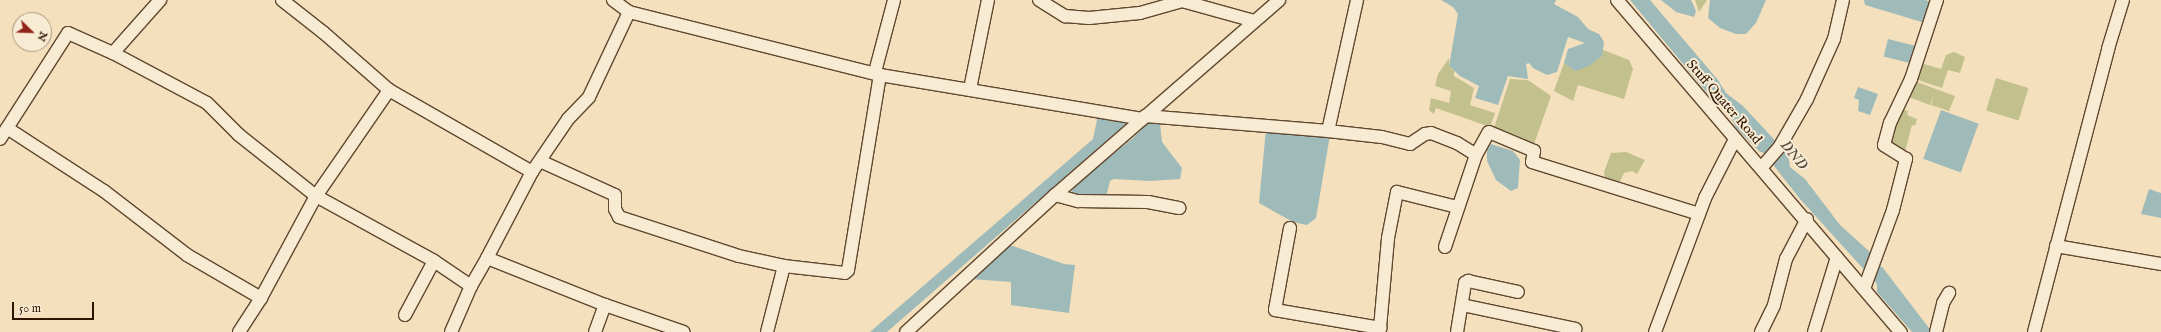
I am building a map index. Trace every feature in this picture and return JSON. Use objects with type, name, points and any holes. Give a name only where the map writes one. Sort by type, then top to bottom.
[{"type":"street","points":[[282,0],[324,32],[389,90],[532,172]]},
{"type":"street","points":[[613,0],[629,12],[877,74],[1144,117],[1328,131],[1382,137],[1410,144],[1424,134],[1431,134],[1450,140],[1476,155]]},
{"type":"street","points":[[540,161],[615,195],[615,209],[618,217],[739,256],[784,266],[845,273],[848,270],[877,74],[894,0]]},
{"type":"street","points":[[970,89],[988,0]]},
{"type":"street","points":[[1039,0],[1065,16],[1089,18],[1140,13],[1182,2],[1254,21]]},
{"type":"street","points":[[906,332],[1055,195],[1279,0]]},
{"type":"street","points":[[1328,131],[1357,0]]},
{"type":"street","name":"Stuff Quater Road","points":[[1617,0],[1735,139],[1765,163],[1807,220],[1837,257],[1867,283],[1901,332]]},
{"type":"street","points":[[1765,163],[1780,146],[1801,110],[1834,39],[1843,0]]},
{"type":"street","points":[[1867,283],[1893,210],[1906,158],[1884,145],[1890,123],[1912,79],[1937,0]]},
{"type":"street","points":[[2034,332],[2108,49],[2123,0]]},
{"type":"street","points":[[113,53],[154,2]]},
{"type":"street","points":[[451,332],[471,286],[532,172],[568,119],[590,97],[629,12]]},
{"type":"street","points":[[0,139],[68,33],[113,53],[207,103],[239,135],[316,196],[434,261],[471,286]]},
{"type":"street","points":[[239,332],[261,298],[316,196],[389,90]]},
{"type":"street","points":[[7,128],[104,191],[187,255],[261,298]]},
{"type":"street","points":[[1445,247],[1457,207],[1466,188],[1476,155],[1488,132],[1534,151],[1532,162],[1699,214]]},
{"type":"street","points":[[1655,332],[1699,214],[1735,139]]},
{"type":"street","points":[[1290,228],[1275,310],[1380,330],[1388,238],[1397,192],[1457,207]]},
{"type":"street","points":[[1055,195],[1084,202],[1148,202],[1179,208]]},
{"type":"street","points":[[1761,332],[1774,305],[1786,259],[1807,220]]},
{"type":"street","points":[[2056,246],[2161,264]]},
{"type":"street","points":[[1814,332],[1837,257]]},
{"type":"street","points":[[487,258],[605,305],[684,332]]},
{"type":"street","points":[[405,315],[434,261]]},
{"type":"street","points":[[767,332],[784,266]]},
{"type":"street","points":[[1457,332],[1468,281],[1518,292]]},
{"type":"street","points":[[1936,332],[1943,303],[1949,293]]},
{"type":"street","points":[[595,332],[605,305]]},
{"type":"street","points":[[1462,305],[1576,329]]},
{"type":"shaded area","points":[[1695,0],[1707,0],[1699,12]]},
{"type":"shaded area","points":[[1601,49],[1629,60],[1633,69],[1624,99],[1578,85],[1573,101],[1554,91],[1564,63],[1575,71]]},
{"type":"shaded area","points":[[1954,52],[1965,57],[1960,73],[1948,70],[1942,88],[1915,79],[1921,63],[1941,69],[1946,55]]},
{"type":"shaded area","points":[[1449,58],[1449,66],[1454,71],[1454,76],[1474,88],[1470,105],[1495,113],[1490,127],[1436,108],[1434,114],[1429,110],[1431,98],[1449,103],[1451,91],[1435,86],[1438,74]]},
{"type":"shaded area","points":[[1996,78],[2029,88],[2019,120],[1986,111]]},
{"type":"shaded area","points":[[1510,79],[1528,80],[1551,96],[1533,147],[1493,131]]},
{"type":"shaded area","points":[[1914,81],[1955,96],[1949,111],[1931,105],[1934,94],[1930,105],[1906,96]]},
{"type":"shaded area","points":[[1901,108],[1908,111],[1907,115],[1917,119],[1915,126],[1912,125],[1905,152],[1894,147],[1889,140]]},
{"type":"shaded area","points":[[1626,152],[1645,160],[1637,174],[1632,171],[1624,173],[1617,187],[1605,179],[1604,172],[1611,153]]},
{"type":"water","points":[[1441,0],[1556,0],[1554,4],[1578,17],[1588,29],[1599,34],[1604,42],[1602,56],[1589,66],[1575,71],[1564,63],[1568,49],[1585,43],[1568,37],[1557,72],[1547,75],[1533,68],[1529,63],[1526,64],[1528,79],[1508,76],[1498,105],[1475,98],[1479,86],[1460,76],[1449,66],[1458,14],[1453,7]]},
{"type":"water","points":[[1630,0],[1650,0],[1718,80],[1726,93],[1743,106],[1783,149],[1788,155],[1790,167],[1805,179],[1840,225],[1871,253],[1872,259],[1883,268],[1932,332],[1912,332],[1877,292],[1877,284],[1800,199],[1764,153],[1760,152],[1736,128],[1730,116],[1728,105],[1723,98],[1714,99],[1708,94]]},
{"type":"water","points":[[1661,0],[1691,0],[1696,11],[1694,17],[1676,12]]},
{"type":"water","points":[[1710,0],[1766,0],[1756,23],[1746,34],[1736,34],[1720,28],[1708,18]]},
{"type":"water","points":[[1864,0],[1925,0],[1932,2],[1925,23],[1865,5]]},
{"type":"water","points":[[1888,39],[1919,47],[1915,64],[1884,56]]},
{"type":"water","points":[[1858,87],[1878,94],[1870,115],[1858,111],[1859,100],[1854,98]]},
{"type":"water","points":[[1941,110],[1979,124],[1961,173],[1923,159]]},
{"type":"water","points":[[1098,115],[1129,121],[887,332],[870,332],[1093,139]]},
{"type":"water","points":[[1151,120],[1160,123],[1162,142],[1182,168],[1180,179],[1150,181],[1114,179],[1110,181],[1106,197],[1085,198],[1070,194],[1077,183],[1133,138]]},
{"type":"water","points":[[1266,129],[1330,135],[1316,218],[1307,225],[1293,222],[1259,203]]},
{"type":"water","points":[[1491,144],[1513,151],[1520,160],[1518,188],[1511,191],[1496,180],[1487,161],[1487,150]]},
{"type":"water","points":[[2149,189],[2161,193],[2161,218],[2141,214]]},
{"type":"water","points":[[1005,246],[1013,246],[1064,264],[1075,265],[1069,313],[1011,305],[1011,282],[971,279]]},
{"type":"water label","name":"DND","points":[[1794,155]]}]
